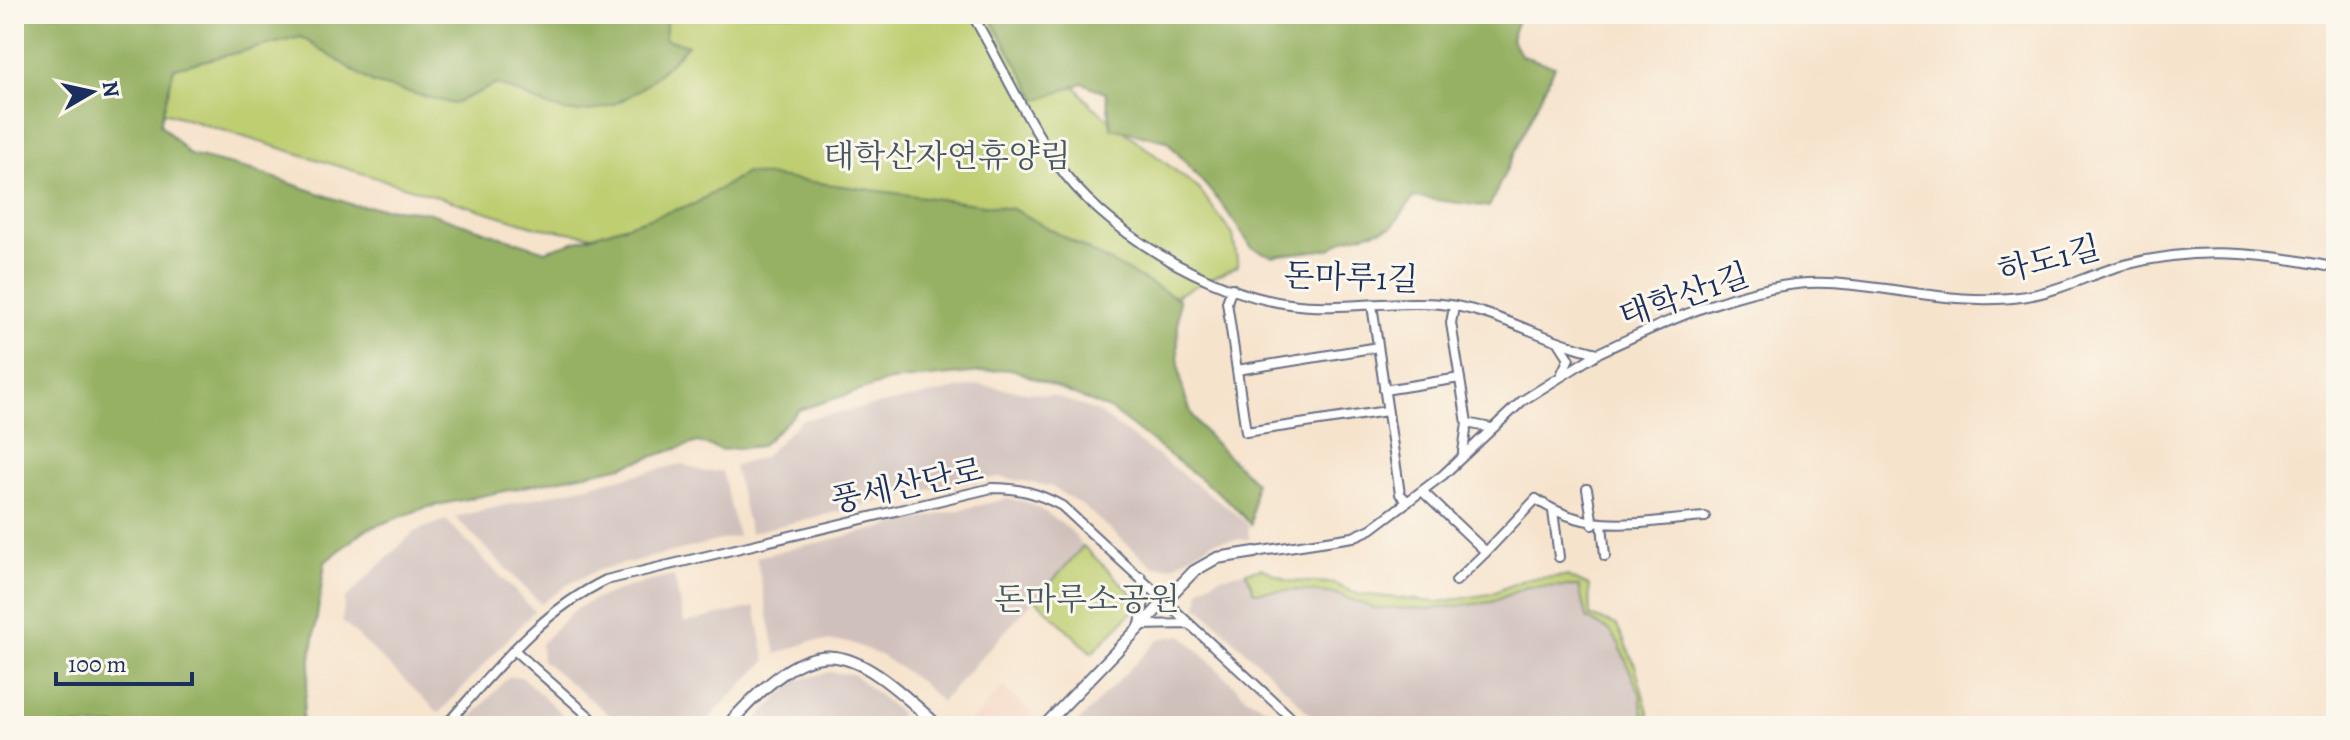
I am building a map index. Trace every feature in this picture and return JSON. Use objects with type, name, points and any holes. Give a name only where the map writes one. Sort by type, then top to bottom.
[{"type":"street","name":"돈마루1길","points":[[972,14],[1055,162],[1104,213],[1153,251],[1232,288],[1288,304],[1454,307],[1598,353]]},
{"type":"street","name":"하도1길","points":[[1774,290],[1824,283],[1923,297],[1989,299],[2029,296],[2120,266],[2169,256],[2227,253],[2270,254],[2336,268]]},
{"type":"street","points":[[1232,288],[1227,302],[1246,432],[1387,411]]},
{"type":"street","name":"태학산1길","points":[[1598,353],[1690,313],[1774,290]]},
{"type":"street","points":[[1372,305],[1400,494],[1408,502]]},
{"type":"street","points":[[1454,307],[1451,323],[1467,423],[1463,454]]},
{"type":"street","points":[[1556,341],[1568,351],[1569,358],[1561,376]]},
{"type":"street","points":[[1237,370],[1378,347]]},
{"type":"street","points":[[1044,726],[1194,571],[1217,558],[1353,537],[1408,502],[1491,428],[1561,376],[1598,353]]},
{"type":"street","points":[[1384,390],[1460,378]]},
{"type":"street","points":[[1467,423],[1491,428]]},
{"type":"street","name":"풍세산단로","points":[[445,726],[539,622],[572,596],[606,580],[992,488],[1038,493],[1062,506],[1300,726]]},
{"type":"street","points":[[1587,489],[1605,556]]},
{"type":"street","points":[[1422,491],[1486,552]]},
{"type":"street","points":[[1456,581],[1536,499],[1553,511],[1597,524],[1705,517]]},
{"type":"street","points":[[1553,511],[1559,557]]},
{"type":"street","points":[[1140,625],[1145,594],[1141,577]]},
{"type":"street","points":[[1140,625],[1191,624]]},
{"type":"street","points":[[514,650],[600,726]]},
{"type":"street","points":[[727,726],[779,673],[812,658],[834,657],[874,671],[938,726]]},
{"type":"shaded area","points":[[978,385],[1055,396],[1098,412],[1231,510],[1248,525],[1249,539],[1215,541],[1173,566],[1154,567],[1083,506],[1050,486],[1000,477],[948,485],[750,533],[734,466],[764,457],[801,420]]},
{"type":"shaded area","points":[[682,464],[705,472],[722,471],[738,536],[598,570],[569,584],[541,604],[455,517]]},
{"type":"shaded area","points":[[1007,499],[1026,502],[1045,512],[1070,530],[1083,546],[941,702],[922,683],[882,656],[849,642],[812,641],[776,654],[756,557]]},
{"type":"shaded area","points":[[446,520],[534,611],[439,713],[342,621],[345,599],[414,532]]},
{"type":"shaded area","points":[[1246,572],[1249,587],[1336,594],[1373,608],[1432,609],[1492,602],[1526,587],[1579,586],[1586,618],[1610,631],[1619,644],[1649,726],[1320,726],[1289,692],[1198,606],[1200,589],[1219,577]]},
{"type":"shaded area","points":[[674,576],[684,623],[755,607],[766,661],[701,726],[623,726],[542,660],[541,644],[574,610],[593,600],[634,585]]},
{"type":"shaded area","points":[[1182,635],[1246,697],[1269,710],[1285,726],[1074,726],[1159,639]]},
{"type":"shaded area","points":[[829,672],[853,674],[901,714],[890,726],[750,726],[794,681]]},
{"type":"shaded area","points":[[508,677],[522,677],[575,726],[464,726]]},
{"type":"shaded area","points":[[1003,687],[1033,714],[1021,726],[967,726]]},
{"type":"green space","name":"태학산자연휴양림","points":[[14,14],[1013,14],[1092,106],[1199,189],[1233,235],[1238,266],[1110,327],[867,279],[536,227],[105,94]]},
{"type":"green space","points":[[14,14],[667,14],[665,39],[688,45],[637,91],[607,107],[591,111],[556,109],[497,84],[453,104],[373,83],[301,37],[174,68],[160,124],[190,155],[252,170],[353,205],[427,212],[545,251],[694,204],[746,173],[1013,209],[1179,299],[1178,357],[1186,399],[1202,429],[1255,482],[1251,525],[1229,501],[1111,410],[1012,369],[890,381],[799,410],[761,446],[721,450],[698,442],[623,466],[424,508],[365,530],[325,562],[301,726],[14,726]]},
{"type":"green space","points":[[988,14],[1520,14],[1511,39],[1522,56],[1555,66],[1489,207],[1414,197],[1392,227],[1344,239],[1330,249],[1272,256],[1252,248],[1221,203],[1167,141],[1111,128],[1106,93],[1083,83],[1038,100]]},
{"type":"green space","name":"돈마루소공원","points":[[1083,546],[1136,597],[1132,612],[1092,653],[1036,600]]},
{"type":"green space","points":[[1262,568],[1288,581],[1332,583],[1357,594],[1438,602],[1490,594],[1526,579],[1567,576],[1589,586],[1590,616],[1617,625],[1635,665],[1652,726],[1643,714],[1640,695],[1619,644],[1610,631],[1586,618],[1579,586],[1526,587],[1492,602],[1432,609],[1373,608],[1336,594],[1297,590],[1254,592],[1246,572]]}]
